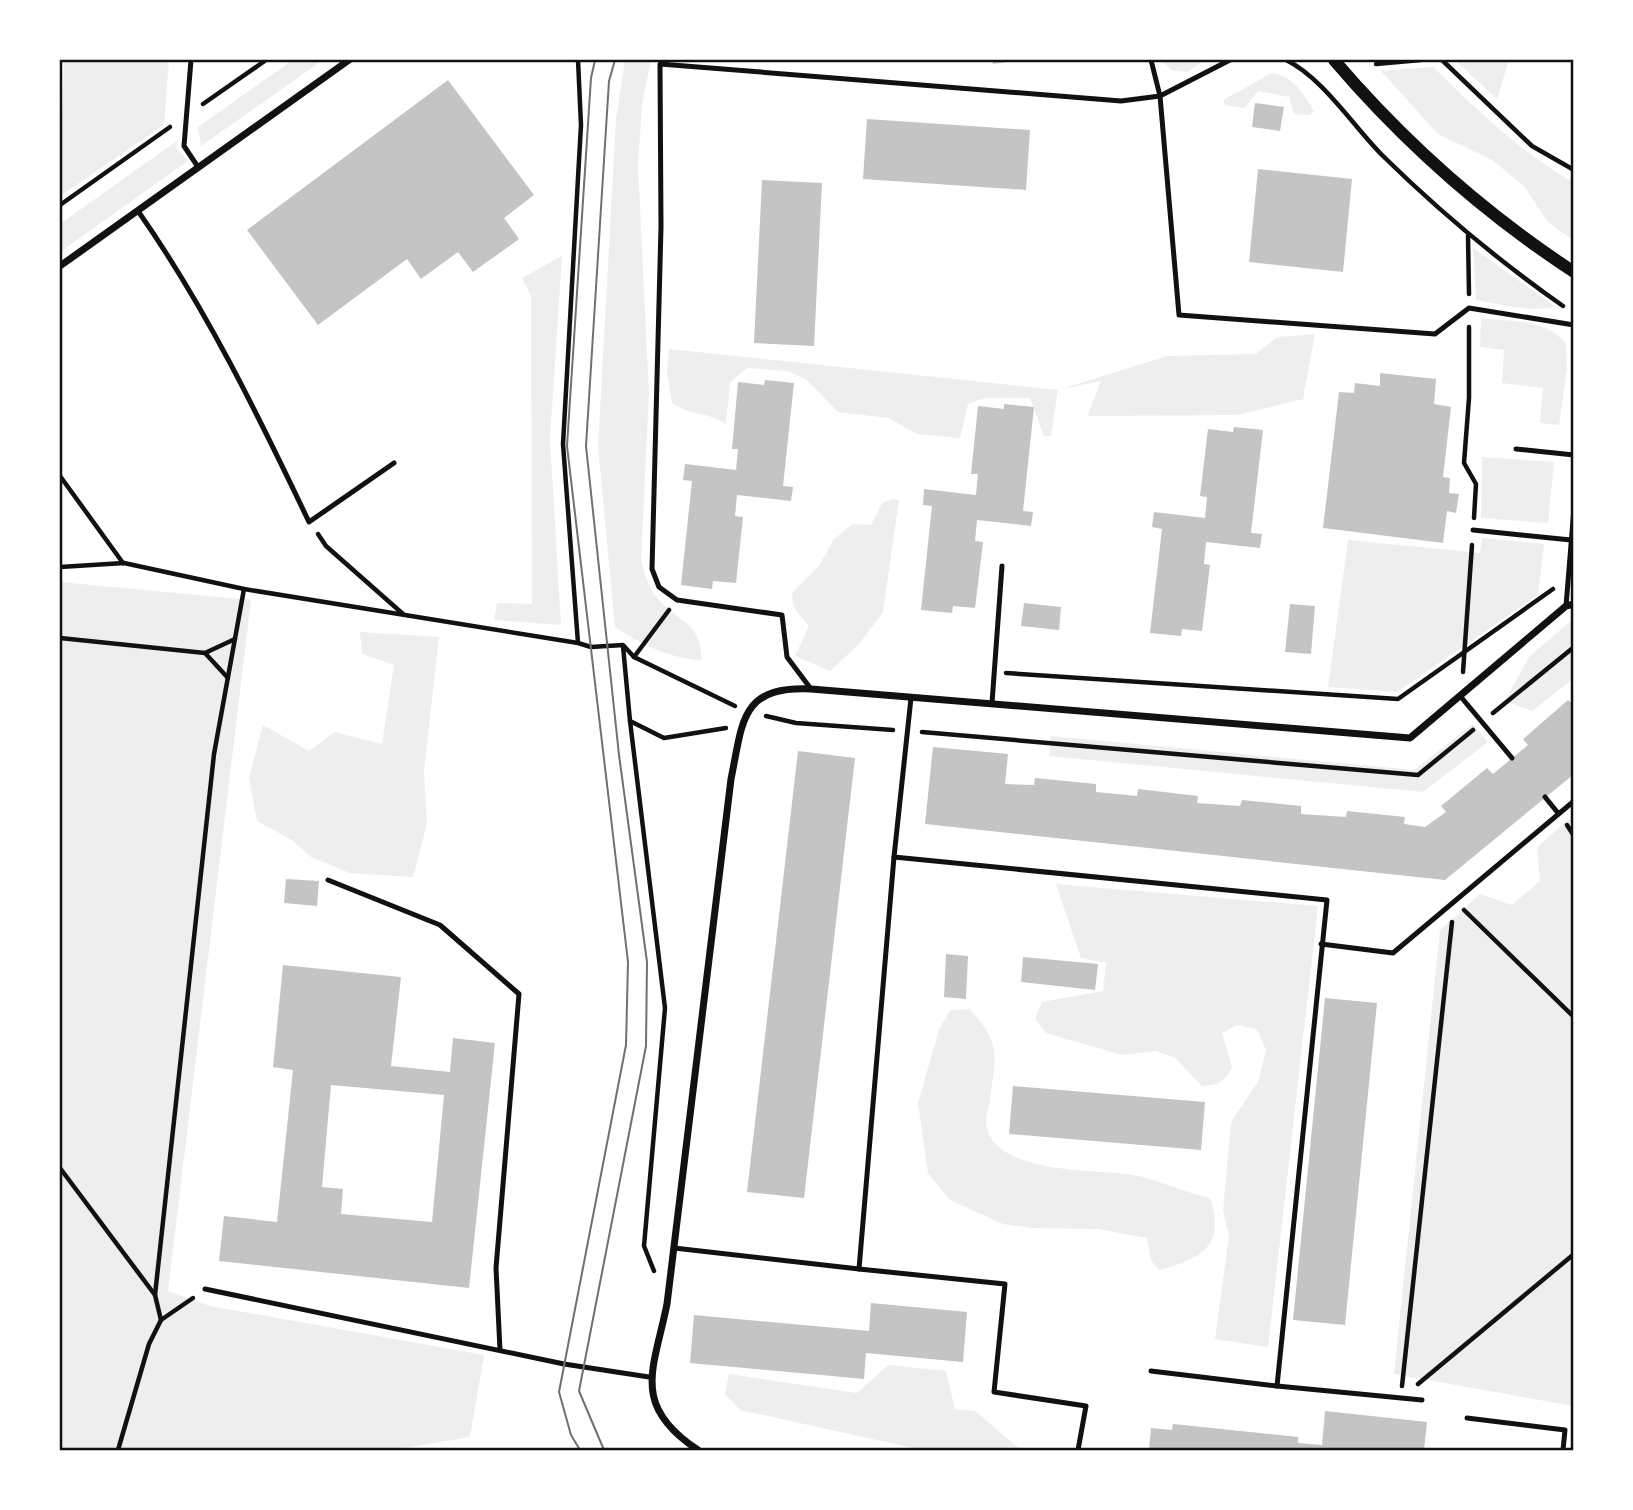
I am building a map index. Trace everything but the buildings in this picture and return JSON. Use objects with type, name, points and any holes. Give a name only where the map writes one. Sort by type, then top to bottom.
[{"type":"street","points":[[60,266],[349,60]]},
{"type":"street","points":[[1334,60],[1447,177],[1520,237],[1573,272]]},
{"type":"street","points":[[698,1451],[675,1435],[658,1411],[649,1377],[667,1304],[731,779],[747,712],[764,694],[785,688],[811,689],[1410,738],[1570,605]]},
{"type":"lane","points":[[191,60],[184,146],[198,167]]},
{"type":"lane","points":[[1150,60],[1160,96],[1179,316],[1435,334],[1469,308],[1573,325]]},
{"type":"lane","points":[[811,689],[787,657],[782,615],[677,600],[659,587],[652,569],[661,227],[660,62],[1121,101],[1160,96],[1230,60]]},
{"type":"lane","points":[[138,211],[167,253],[250,397],[309,522],[394,463]]},
{"type":"lane","points":[[1516,449],[1573,456]]},
{"type":"lane","points":[[1570,605],[1568,579],[1573,508]]},
{"type":"lane","points":[[1473,530],[1571,540]]},
{"type":"lane","points":[[992,703],[1002,566]]},
{"type":"lane","points":[[1461,697],[1512,758]]},
{"type":"lane","points":[[859,1269],[894,857],[911,698]]},
{"type":"lane","points":[[1545,797],[1558,813]]},
{"type":"lane","points":[[1321,944],[1393,953],[1573,801]]},
{"type":"lane","points":[[894,857],[1326,901],[1277,1386]]},
{"type":"lane","points":[[328,880],[440,925],[519,994],[496,1268],[500,1350]]},
{"type":"lane","points":[[674,1248],[1005,1284],[994,1392],[1086,1406],[1078,1451]]},
{"type":"lane","points":[[205,1289],[500,1350],[649,1377]]},
{"type":"lane","points":[[1151,1371],[1422,1400]]},
{"type":"lane","points":[[1467,1418],[1565,1430],[1563,1451]]},
{"type":"path","points":[[60,205],[266,60]]},
{"type":"path","points":[[578,60],[581,125],[562,444],[578,643]]},
{"type":"path","points":[[1286,60],[1303,68],[1360,133],[1468,236],[1573,313]]},
{"type":"path","points":[[1376,64],[1421,60]]},
{"type":"path","points":[[1442,60],[1532,146],[1573,170]]},
{"type":"path","points":[[1461,697],[1476,484],[1464,463],[1469,398],[1468,236]]},
{"type":"path","points":[[60,476],[124,564]]},
{"type":"path","points":[[309,522],[326,546],[403,614]]},
{"type":"path","points":[[60,567],[124,564],[244,589],[578,643],[591,648],[623,645]]},
{"type":"path","points":[[994,672],[1398,699],[1568,579]]},
{"type":"path","points":[[155,1295],[214,754],[244,589]]},
{"type":"path","points":[[623,645],[634,657],[677,600]]},
{"type":"path","points":[[60,638],[205,653],[235,639]]},
{"type":"path","points":[[623,645],[665,1008],[644,1246],[667,1304]]},
{"type":"path","points":[[205,653],[228,678]]},
{"type":"path","points":[[630,721],[664,738],[742,726]]},
{"type":"path","points":[[1454,900],[1573,1017]]},
{"type":"path","points":[[1401,1398],[1454,900]]},
{"type":"path","points":[[60,1168],[155,1295],[162,1320]]},
{"type":"path","points":[[1401,1398],[1573,1254]]},
{"type":"path","points":[[118,1451],[149,1344],[162,1320],[205,1289]]},
{"type":"shaded area","points":[[64,60],[169,60],[164,125],[60,196]]},
{"type":"shaded area","points":[[293,60],[323,60],[201,146],[198,127]]},
{"type":"shaded area","points":[[625,60],[651,60],[642,105],[638,166],[649,393],[641,560],[655,596],[693,630],[702,660],[656,650],[615,627],[598,446],[616,120]]},
{"type":"shaded area","points":[[1161,60],[1205,60],[1187,72],[1171,70]]},
{"type":"shaded area","points":[[1455,60],[1509,60],[1497,99]]},
{"type":"shaded area","points":[[1433,67],[1517,144],[1573,182],[1573,240],[1548,222],[1524,186],[1492,160],[1438,134],[1381,71]]},
{"type":"shaded area","points":[[1272,73],[1286,78],[1297,87],[1314,112],[1309,115],[1294,114],[1289,97],[1258,91],[1245,108],[1225,105],[1223,100]]},
{"type":"shaded area","points":[[178,140],[176,148],[188,161],[60,252],[60,224]]},
{"type":"shaded area","points":[[1473,248],[1556,307],[1526,308],[1476,300]]},
{"type":"shaded area","points":[[562,256],[550,439],[561,625],[494,620],[497,603],[532,604],[531,296],[522,278]]},
{"type":"shaded area","points":[[1481,318],[1538,325],[1558,336],[1566,344],[1567,369],[1559,425],[1540,423],[1543,388],[1502,383],[1504,350],[1480,347]]},
{"type":"shaded area","points":[[1315,334],[1303,399],[1237,415],[1087,416],[1101,381],[1058,390],[1167,356],[1256,354],[1277,337]]},
{"type":"shaded area","points":[[669,349],[1058,390],[1051,436],[1044,436],[1030,398],[984,398],[968,404],[960,438],[917,434],[889,418],[838,412],[807,380],[788,371],[747,368],[730,382],[726,424],[672,403],[667,371]]},
{"type":"shaded area","points":[[1482,457],[1554,462],[1548,523],[1481,518]]},
{"type":"shaded area","points":[[892,499],[899,500],[883,612],[859,644],[830,671],[795,656],[809,626],[794,607],[793,592],[819,566],[834,539],[853,524],[871,525],[882,503]]},
{"type":"shaded area","points":[[1482,538],[1544,544],[1538,595],[1397,692],[1328,687],[1348,540],[1480,553]]},
{"type":"shaded area","points":[[60,582],[251,600],[168,1291],[210,1306],[484,1355],[470,1437],[394,1450],[60,1450]]},
{"type":"shaded area","points":[[1573,619],[1573,679],[1532,711],[1505,701],[1529,657]]},
{"type":"shaded area","points":[[360,632],[439,637],[424,771],[427,824],[413,877],[350,873],[311,857],[292,840],[257,821],[249,778],[263,725],[309,751],[335,732],[382,744],[394,665],[362,654]]},
{"type":"shaded area","points":[[1473,724],[1488,742],[1423,792],[1049,756],[1051,736],[1414,770]]},
{"type":"shaded area","points":[[1573,816],[1573,1406],[1394,1374],[1440,930],[1480,894],[1512,905],[1540,881],[1537,847]]},
{"type":"shaded area","points":[[1056,884],[1318,906],[1268,1347],[1215,1339],[1229,1236],[1223,1211],[1231,1122],[1258,1082],[1266,1050],[1257,1029],[1237,1025],[1222,1033],[1232,1067],[1220,1082],[1202,1086],[1175,1058],[1156,1051],[1122,1055],[1046,1033],[1035,1019],[1042,1002],[1103,991],[1106,963],[1081,958]]},
{"type":"shaded area","points":[[969,1009],[980,1021],[992,1042],[995,1061],[986,1122],[992,1139],[1005,1152],[1045,1166],[1137,1176],[1210,1198],[1215,1227],[1213,1238],[1207,1247],[1188,1260],[1160,1270],[1151,1261],[1147,1238],[1098,1229],[1031,1228],[1003,1224],[950,1200],[928,1173],[918,1103],[939,1030],[950,1010]]},
{"type":"shaded area","points":[[888,1365],[946,1371],[955,1409],[975,1411],[1021,1450],[922,1450],[740,1410],[725,1394],[729,1374],[857,1393]]},
{"type":"tram line","points":[[580,1450],[571,1435],[559,1392],[626,1045],[628,962],[567,446],[591,78],[595,60]]},
{"type":"tram line","points":[[604,1450],[579,1391],[646,1046],[647,962],[619,755],[586,446],[609,81],[615,60]]}]
